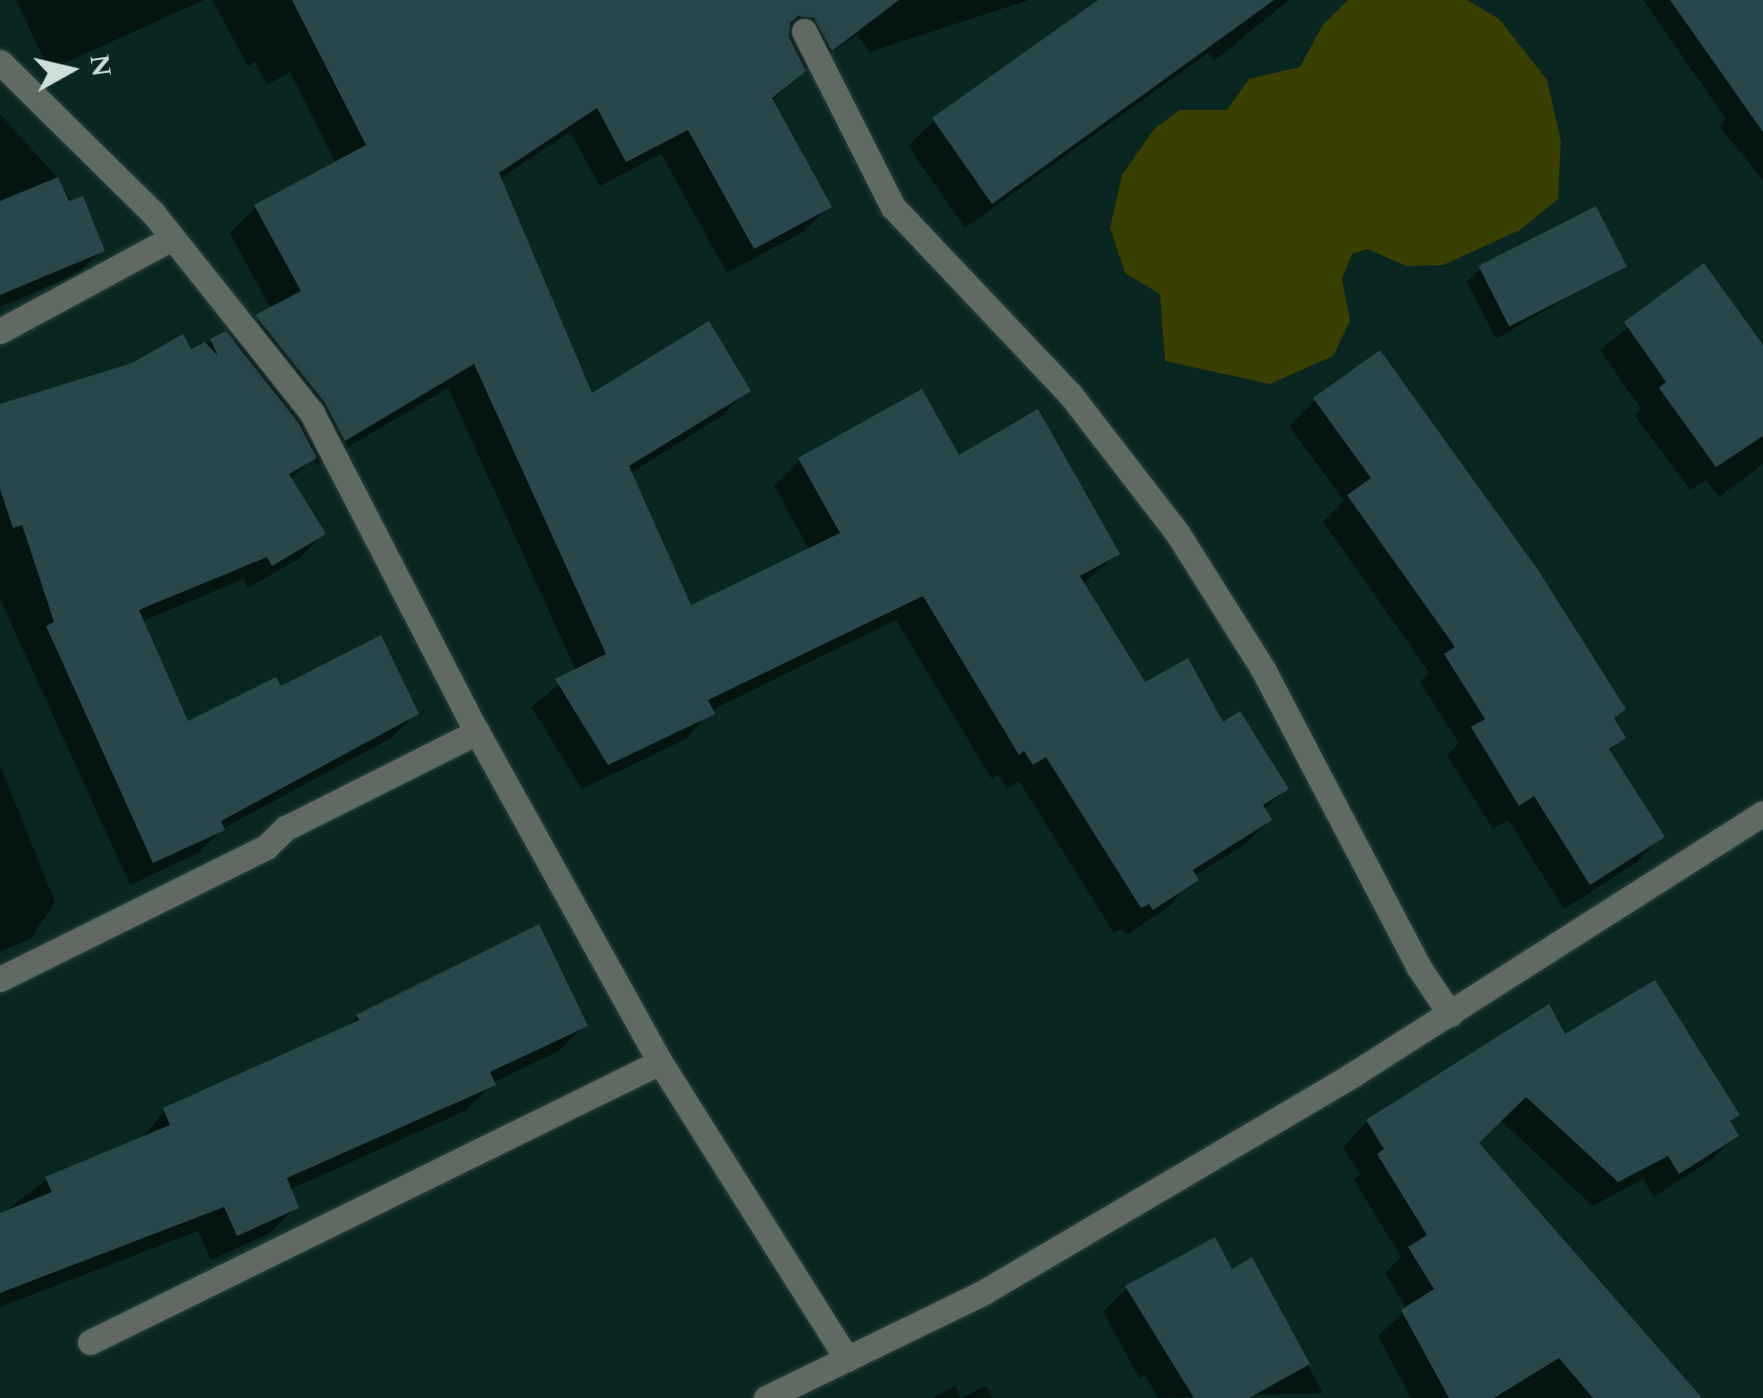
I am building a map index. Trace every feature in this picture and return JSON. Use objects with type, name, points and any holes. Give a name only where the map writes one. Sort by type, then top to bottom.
[{"type":"street","points":[[804,31],[893,206],[1070,394],[1176,531],[1264,671],[1418,966],[1450,1014]]},
{"type":"street","points":[[0,62],[172,238],[312,413],[477,732],[660,1062],[848,1359]]},
{"type":"street","points":[[0,331],[172,238]]},
{"type":"street","points":[[0,979],[266,847],[286,828],[477,732]]},
{"type":"street","points":[[766,1398],[984,1292],[1450,1014],[1763,813]]},
{"type":"street","points":[[90,1342],[660,1062]]},
{"type":"green space","points":[[1348,0],[1467,0],[1499,19],[1547,80],[1561,141],[1558,199],[1520,230],[1443,265],[1406,266],[1368,249],[1352,254],[1342,279],[1350,321],[1333,356],[1270,384],[1165,361],[1160,294],[1125,273],[1110,228],[1122,175],[1154,129],[1180,110],[1227,110],[1249,79],[1300,67],[1322,26]]},
{"type":"building","points":[[292,0],[899,0],[832,51],[814,18],[798,16],[790,23],[789,37],[806,71],[772,98],[832,207],[754,249],[688,130],[626,162],[597,108],[499,173],[592,393],[709,321],[751,391],[629,466],[691,605],[840,533],[798,458],[922,389],[959,455],[1038,409],[1120,554],[1080,576],[1145,682],[1188,658],[1223,722],[1240,711],[1289,789],[1263,805],[1272,820],[1193,870],[1199,880],[1153,910],[1149,904],[1141,908],[1046,757],[1033,765],[1024,751],[1019,755],[923,596],[708,700],[715,714],[608,765],[555,679],[606,654],[474,364],[345,441],[325,403],[255,315],[301,291],[254,205],[366,145]]},
{"type":"building","points":[[1098,0],[1274,0],[992,204],[932,118]]},
{"type":"building","points":[[1670,0],[1763,0],[1763,132]]},
{"type":"building","points":[[58,177],[69,201],[83,196],[105,251],[0,295],[0,201]]},
{"type":"building","points":[[1596,206],[1627,267],[1509,327],[1478,266]]},
{"type":"building","points":[[1704,263],[1763,345],[1763,436],[1716,467],[1659,388],[1666,382],[1624,322]]},
{"type":"building","points":[[226,331],[298,422],[317,458],[289,474],[326,534],[272,566],[267,557],[139,610],[188,721],[276,677],[281,686],[381,635],[419,714],[221,821],[225,830],[153,863],[46,626],[54,622],[22,525],[13,528],[0,489],[0,404],[132,363],[183,334],[191,349],[205,342],[218,356],[210,339]]},
{"type":"building","points":[[1380,350],[1538,570],[1626,709],[1614,718],[1626,738],[1609,749],[1665,837],[1590,885],[1534,796],[1519,806],[1471,727],[1485,719],[1444,654],[1455,647],[1347,495],[1371,478],[1313,398]]},
{"type":"building","points":[[539,924],[588,1026],[490,1072],[496,1085],[287,1178],[299,1208],[237,1236],[224,1207],[0,1293],[0,1213],[52,1192],[45,1177],[170,1125],[163,1108],[359,1020],[356,1015]]},
{"type":"building","points":[[1655,980],[1740,1115],[1730,1121],[1739,1136],[1679,1174],[1668,1156],[1618,1182],[1526,1097],[1479,1143],[1702,1398],[1593,1398],[1559,1358],[1494,1398],[1449,1398],[1401,1310],[1434,1289],[1408,1247],[1427,1235],[1377,1154],[1384,1149],[1366,1120],[1549,1004],[1565,1034]]},
{"type":"building","points":[[1215,1237],[1232,1269],[1252,1257],[1310,1364],[1249,1398],[1194,1398],[1125,1286]]}]
